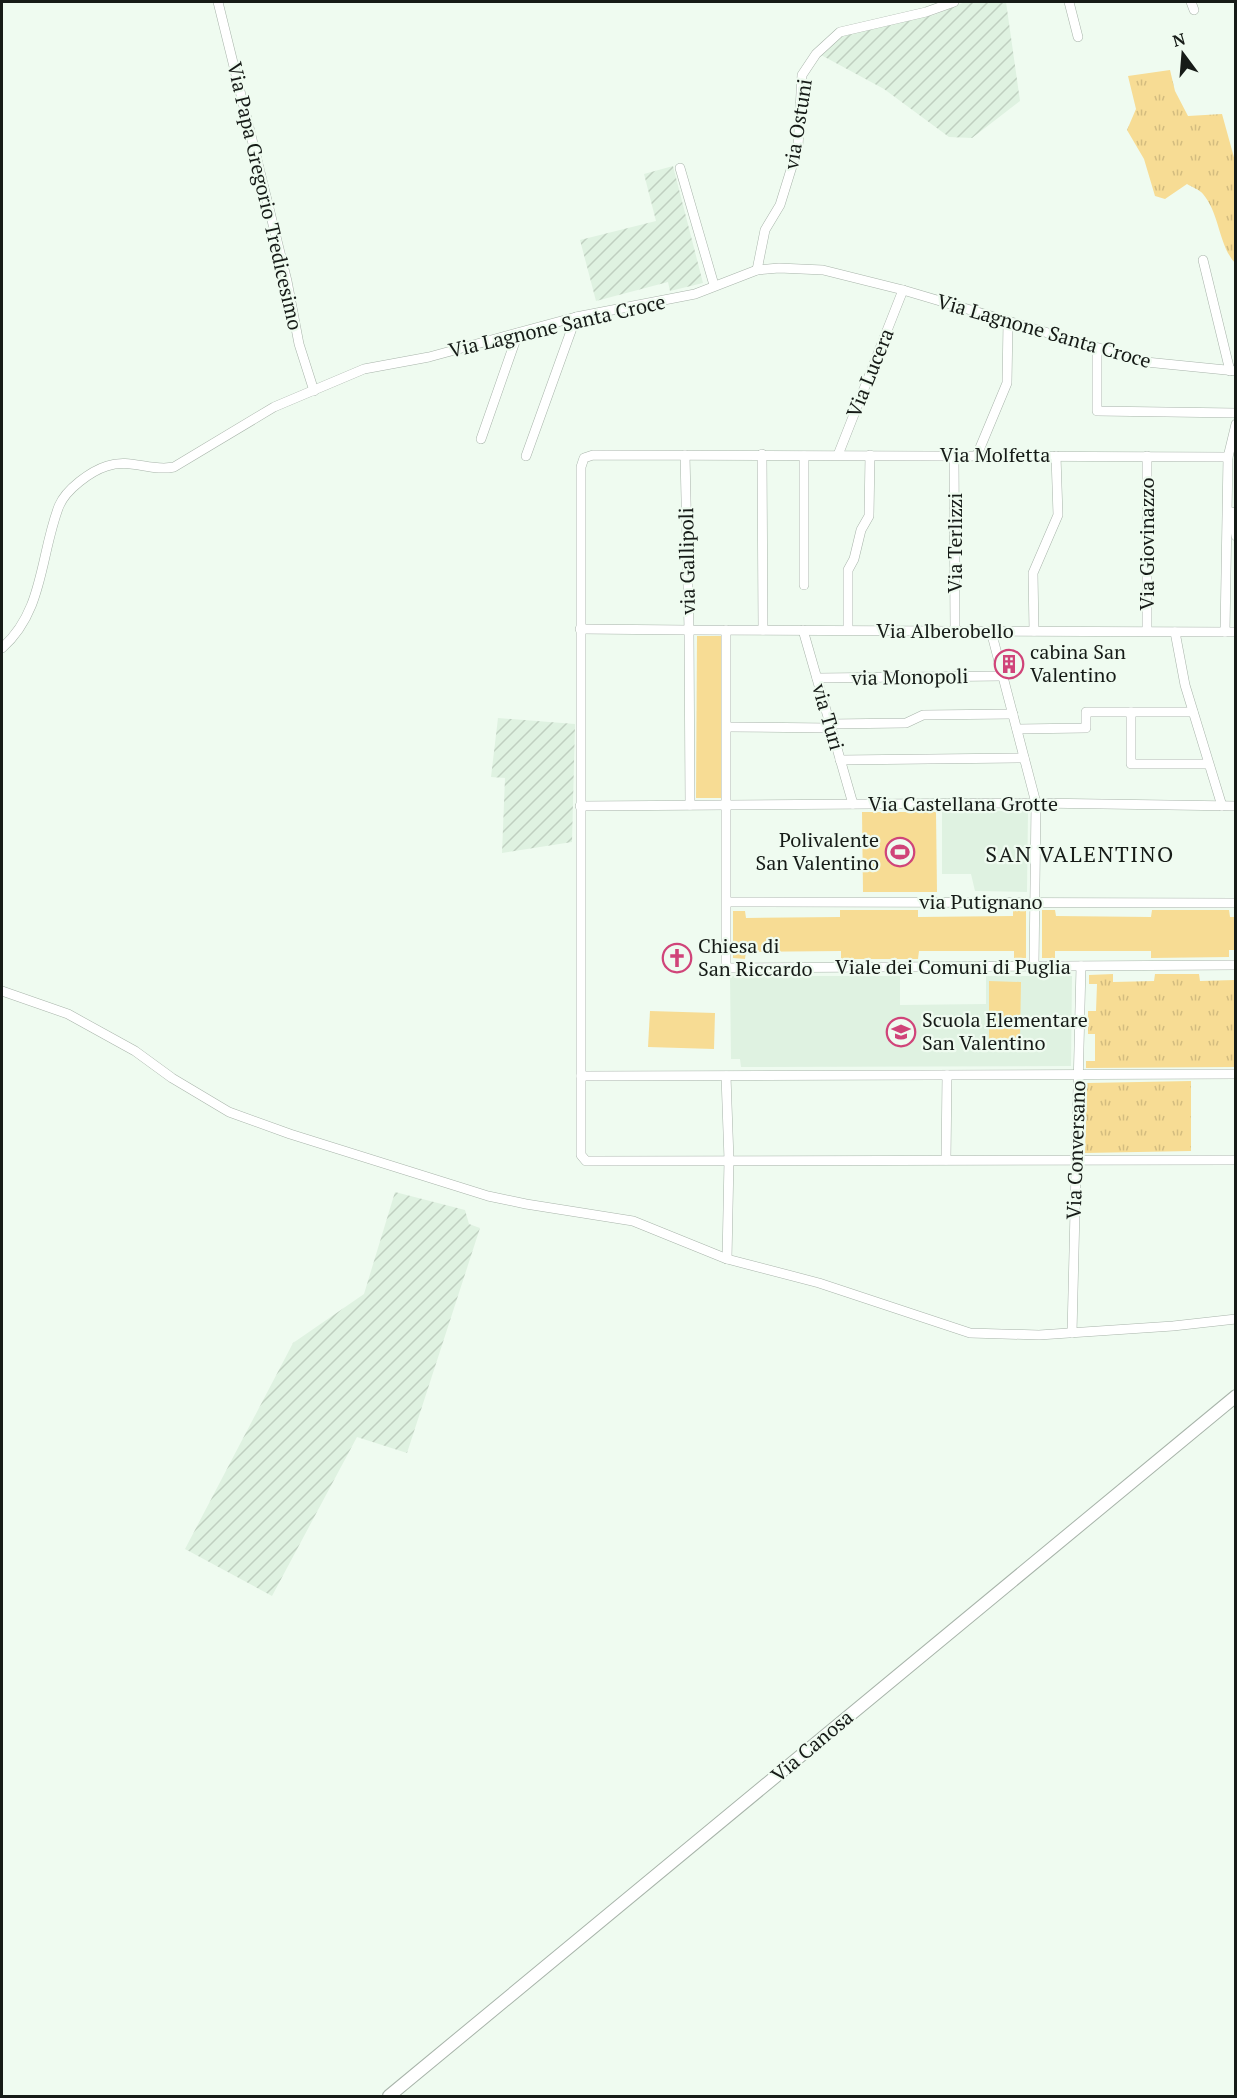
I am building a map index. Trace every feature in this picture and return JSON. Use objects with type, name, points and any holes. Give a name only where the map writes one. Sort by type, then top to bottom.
[{"type":"main road","name":"Via Canosa","points":[[389,2097],[1236,1396]]},
{"type":"street","name":"Via Papa Gregorio Tredicesimo","points":[[218,2],[287,281],[299,344],[314,391]]},
{"type":"street","name":"via Ostuni","points":[[757,270],[765,231],[780,205],[798,147],[802,75],[816,54],[840,32],[926,12],[954,2]]},
{"type":"street","points":[[1069,2],[1078,37]]},
{"type":"street","points":[[680,168],[714,285]]},
{"type":"street","points":[[1203,260],[1233,371]]},
{"type":"street","name":"Via Lagnone Santa Croce","points":[[2,648],[13,638],[33,604],[60,504],[92,473],[121,462],[161,470],[174,467],[191,460],[250,419],[364,369],[429,357],[576,317],[695,294],[757,270],[779,268],[823,270],[1146,362],[1233,371]]},
{"type":"street","name":"Via Lucera","points":[[838,455],[903,291]]},
{"type":"street","points":[[526,456],[576,317]]},
{"type":"street","points":[[977,455],[1006,383],[1008,321]]},
{"type":"street","points":[[481,439],[518,333]]},
{"type":"street","points":[[1097,349],[1097,411],[1236,412]]},
{"type":"street","points":[[1231,632],[1228,457],[1236,424]]},
{"type":"street","points":[[762,630],[762,454],[593,455],[584,458],[581,462],[580,630],[580,1076],[583,1159],[591,1161],[1236,1160]]},
{"type":"street","name":"Via Molfetta","points":[[762,454],[1228,457]]},
{"type":"street","name":"via Gallipoli","points":[[685,455],[689,630],[762,630]]},
{"type":"street","points":[[848,630],[848,570],[854,559],[861,530],[870,516],[870,455]]},
{"type":"street","name":"Via Terlizzi","points":[[954,455],[955,631]]},
{"type":"street","points":[[804,456],[804,585]]},
{"type":"street","points":[[1034,631],[1033,573],[1058,515],[1056,456]]},
{"type":"street","name":"Via Giovinazzo","points":[[1147,456],[1147,632]]},
{"type":"street","points":[[1228,488],[1236,536]]},
{"type":"street","points":[[580,630],[689,630],[690,805],[580,806]]},
{"type":"street","name":"Viale dei Comuni di Puglia","points":[[726,630],[728,805],[726,968],[1236,965]]},
{"type":"street","name":"Via Alberobello","points":[[762,630],[1231,632]]},
{"type":"street","name":"via Turi","points":[[803,630],[853,804]]},
{"type":"street","points":[[991,631],[1036,803],[1034,966]]},
{"type":"street","points":[[1175,632],[1192,712],[1222,806]]},
{"type":"street","name":"via Monopoli","points":[[817,678],[1003,676]]},
{"type":"street","points":[[1017,729],[1086,728],[1086,712],[1192,712]]},
{"type":"street","points":[[1131,712],[1131,764],[1208,764]]},
{"type":"street","points":[[727,727],[906,723],[923,715],[1013,714]]},
{"type":"street","points":[[840,760],[1024,759]]},
{"type":"street","name":"Via Castellana Grotte","points":[[690,805],[1036,803],[1236,806]]},
{"type":"street","name":"via Putignano","points":[[727,902],[1236,903]]},
{"type":"street","name":"Via Conversano","points":[[1072,1333],[1081,966]]},
{"type":"street","points":[[2,991],[68,1014],[135,1052],[172,1078],[229,1112],[290,1134],[488,1196],[633,1221],[727,1259],[819,1283],[970,1333],[1002,1335],[1072,1333],[1236,1319]]},
{"type":"street","points":[[580,1076],[1236,1074]]},
{"type":"street","points":[[946,1160],[947,1075]]},
{"type":"street","points":[[726,1076],[729,1160],[727,1259]]},
{"type":"shaded area","points":[[965,2],[1006,2],[1020,101],[972,138],[949,137],[884,89],[821,55],[843,34],[934,15]]},
{"type":"shaded area","points":[[673,166],[703,283],[670,291],[668,282],[596,301],[580,240],[656,221],[644,174]]},
{"type":"shaded area","points":[[498,718],[575,724],[572,842],[502,853],[505,778],[491,777]]},
{"type":"shaded area","points":[[942,810],[1028,811],[1027,892],[975,891],[971,874],[942,874]]},
{"type":"shaded area","name":"Scuola Elementare San Valentino","points":[[730,976],[900,976],[900,1005],[986,1004],[986,976],[1072,976],[1071,1066],[741,1067],[740,1059],[731,1059]]},
{"type":"shaded area","points":[[395,1192],[465,1210],[469,1224],[480,1228],[407,1453],[357,1437],[272,1596],[185,1549],[293,1343],[364,1294]]},
{"type":"green space","points":[[1170,70],[1175,91],[1188,116],[1222,114],[1235,161],[1235,263],[1225,247],[1209,202],[1202,193],[1187,184],[1165,199],[1155,196],[1144,159],[1127,130],[1136,109],[1128,76]]},
{"type":"green space","points":[[697,636],[722,636],[721,798],[696,798]]},
{"type":"green space","name":"Polivalente San Valentino","points":[[862,812],[936,812],[937,892],[863,892]]},
{"type":"green space","points":[[1013,909],[1026,909],[1026,958],[1014,958],[1014,951],[919,951],[918,959],[841,959],[841,951],[746,952],[745,959],[733,958],[733,911],[745,911],[746,918],[840,917],[840,910],[918,910],[918,917],[1013,916]]},
{"type":"green space","points":[[1042,910],[1055,910],[1056,916],[1151,917],[1152,910],[1229,910],[1230,917],[1235,917],[1235,950],[1229,950],[1229,957],[1151,958],[1151,951],[1055,951],[1055,958],[1042,958]]},
{"type":"green space","points":[[1113,974],[1113,982],[1154,981],[1155,974],[1199,974],[1200,981],[1235,980],[1235,1067],[1086,1068],[1086,1061],[1095,1061],[1095,1034],[1088,1034],[1088,1011],[1096,1011],[1097,984],[1089,984],[1089,975]]},
{"type":"green space","points":[[989,981],[1021,982],[1020,1041],[989,1040]]},
{"type":"green space","points":[[650,1011],[715,1013],[714,1049],[648,1047]]},
{"type":"green space","points":[[1191,1081],[1191,1151],[1085,1153],[1087,1083]]},
{"type":"place","name":"cabina San Valentino","points":[[1009,664]]},
{"type":"place","name":"Polivalente San Valentino","points":[[900,852]]},
{"type":"place","name":"Chiesa di San Riccardo","points":[[677,958]]},
{"type":"place","name":"Scuola Elementare San Valentino","points":[[901,1032]]},
{"type":"district","name":"SAN VALENTINO","points":[[1080,854]]}]
